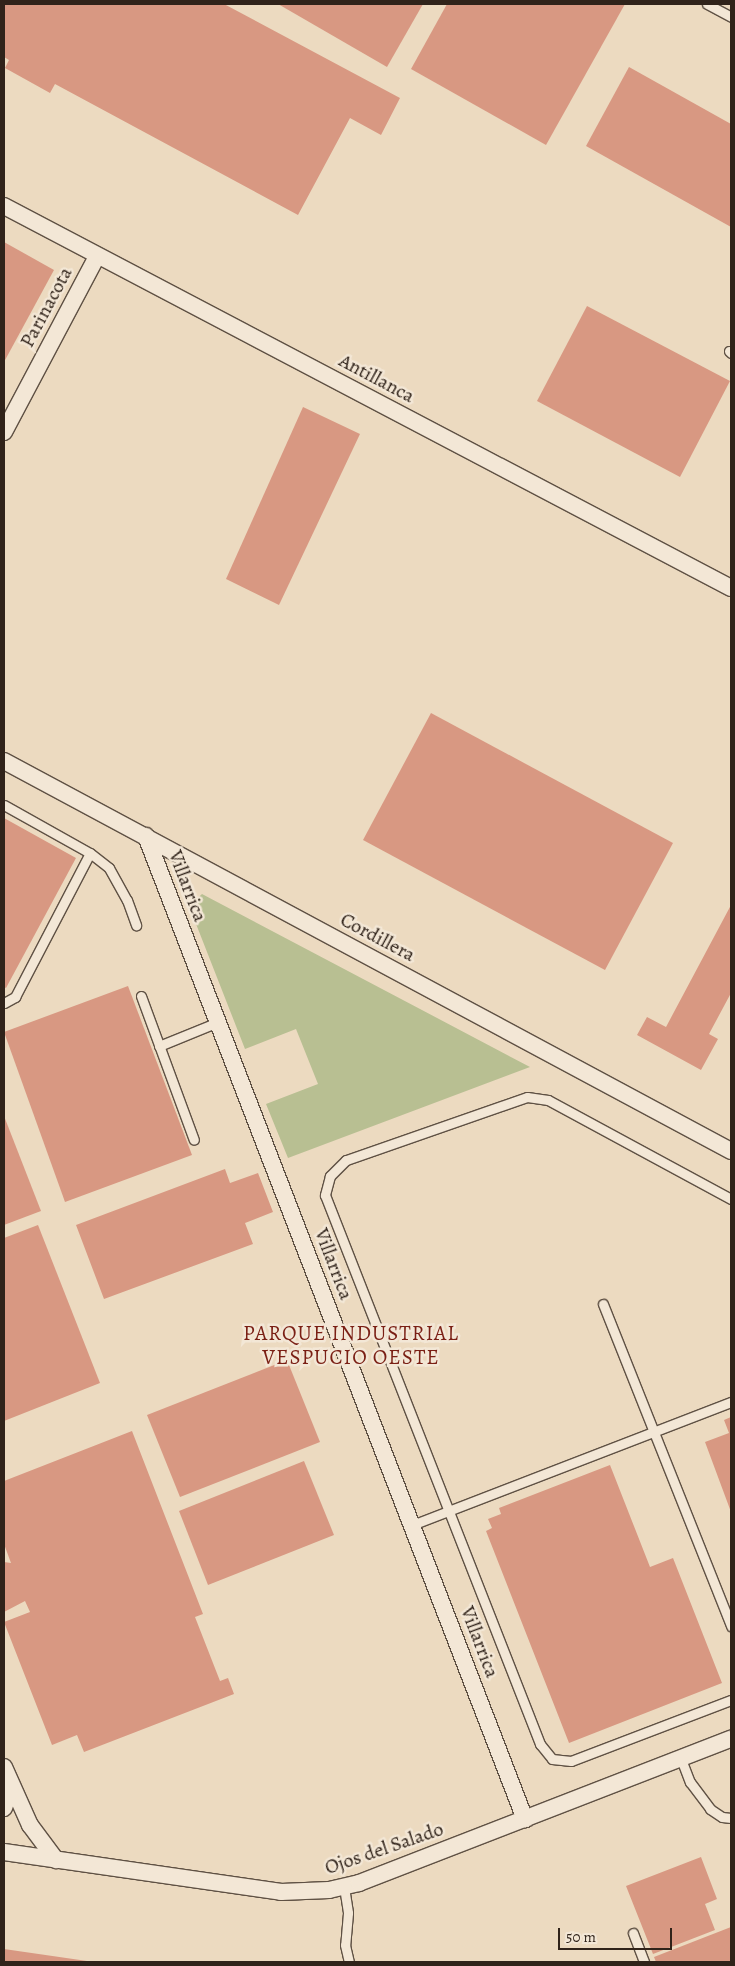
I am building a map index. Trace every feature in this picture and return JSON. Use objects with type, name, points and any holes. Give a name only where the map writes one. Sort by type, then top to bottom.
[{"type":"street","name":"Antillanca","points":[[4,206],[731,588]]},
{"type":"street","name":"Parinacota","points":[[4,432],[98,256]]},
{"type":"street","name":"Cordillera","points":[[4,762],[146,836],[731,1151]]},
{"type":"street","name":"Villarrica","points":[[146,836],[525,1819]]},
{"type":"street","name":"Ojos del Salado","points":[[4,1852],[281,1892],[314,1892],[344,1887],[731,1740]]},
{"type":"street","points":[[4,1767],[11,1788],[30,1825],[56,1860]]},
{"type":"street","points":[[4,1808],[11,1788]]},
{"type":"lane","points":[[707,4],[731,17]]},
{"type":"lane","points":[[4,805],[90,853],[116,878],[136,925]]},
{"type":"lane","points":[[4,1003],[15,997],[90,853]]},
{"type":"lane","points":[[141,996],[194,1140]]},
{"type":"lane","points":[[159,1046],[218,1022]]},
{"type":"lane","points":[[731,1199],[538,1097],[518,1098],[338,1165],[330,1176],[325,1195],[451,1510],[540,1744],[552,1759],[571,1761],[731,1700]]},
{"type":"lane","points":[[603,1304],[731,1626]]},
{"type":"lane","points":[[412,1525],[731,1402]]},
{"type":"lane","points":[[681,1759],[690,1782],[710,1809],[722,1817],[731,1818]]},
{"type":"lane","points":[[344,1887],[348,1913],[345,1945],[349,1962]]},
{"type":"lane","points":[[633,1934],[644,1962]]},
{"type":"green space","points":[[202,894],[530,1067],[288,1158],[266,1104],[318,1084],[296,1029],[245,1049],[189,906]]},
{"type":"building","points":[[4,4],[224,4],[400,98],[381,135],[350,118],[298,215],[55,84],[50,93],[5,68],[9,60],[4,57]]},
{"type":"building","points":[[278,4],[423,4],[387,67]]},
{"type":"building","points":[[447,4],[625,4],[546,145],[411,69]]},
{"type":"building","points":[[629,67],[731,124],[731,227],[586,146]]},
{"type":"building","points":[[4,242],[54,270],[4,362]]},
{"type":"building","points":[[587,306],[730,381],[680,477],[537,401]]},
{"type":"building","points":[[303,407],[360,434],[279,605],[226,579]]},
{"type":"building","points":[[431,713],[673,843],[605,970],[363,840]]},
{"type":"building","points":[[4,818],[76,858],[6,988],[4,987]]},
{"type":"building","points":[[731,905],[731,993],[709,1034],[718,1039],[701,1070],[637,1035],[647,1017],[666,1027]]},
{"type":"building","points":[[128,986],[192,1155],[65,1202],[4,1032]]},
{"type":"building","points":[[4,1116],[41,1211],[4,1225]]},
{"type":"building","points":[[225,1169],[230,1183],[258,1173],[273,1212],[245,1223],[253,1244],[104,1299],[76,1225]]},
{"type":"building","points":[[38,1225],[100,1383],[4,1421],[4,1238]]},
{"type":"building","points":[[287,1360],[320,1442],[180,1497],[147,1415]]},
{"type":"building","points":[[731,1417],[731,1512],[705,1442],[729,1433],[724,1420]]},
{"type":"building","points":[[132,1431],[203,1614],[195,1617],[220,1681],[228,1678],[234,1694],[84,1752],[77,1735],[52,1745],[4,1622],[30,1612],[25,1601],[4,1612],[4,1562],[11,1563],[4,1544],[4,1481]]},
{"type":"building","points":[[304,1461],[334,1535],[208,1585],[179,1511]]},
{"type":"building","points":[[610,1465],[650,1567],[673,1558],[722,1683],[569,1743],[486,1531],[492,1528],[488,1519],[501,1514],[499,1508]]},
{"type":"building","points":[[701,1857],[717,1899],[705,1904],[715,1930],[653,1954],[626,1886]]},
{"type":"building","points":[[731,1927],[731,1962],[656,1962],[654,1957]]},
{"type":"building","points":[[4,1949],[87,1961],[87,1962],[4,1962]]},
{"type":"district","name":"PARQUE INDUSTRIAL VESPUCIO OESTE","points":[[351,1345]]}]
